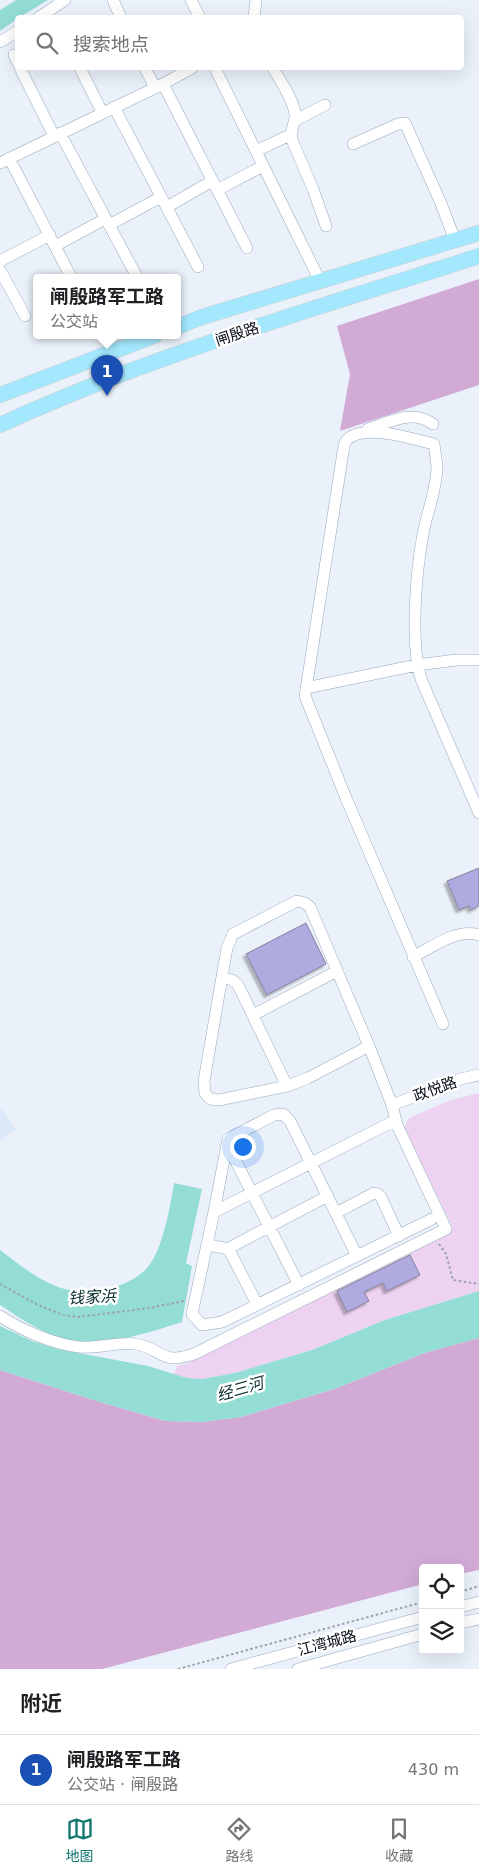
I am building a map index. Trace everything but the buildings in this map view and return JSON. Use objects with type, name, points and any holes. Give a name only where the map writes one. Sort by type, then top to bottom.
[{"type":"main road","name":"闸殷路","points":[[181,325],[202,317],[479,232]]},
{"type":"main road","name":"闸殷路","points":[[0,425],[40,406],[102,381],[206,344],[479,256]]},
{"type":"main road","points":[[0,395],[146,339]]},
{"type":"street","points":[[42,15],[65,0]]},
{"type":"street","points":[[113,0],[120,15]]},
{"type":"street","points":[[191,0],[198,15]]},
{"type":"street","points":[[254,15],[256,0]]},
{"type":"street","points":[[0,42],[15,33]]},
{"type":"street","points":[[21,70],[135,274]]},
{"type":"street","points":[[81,70],[102,112]]},
{"type":"street","points":[[147,70],[159,86],[248,248]]},
{"type":"street","points":[[69,274],[52,240],[3,160],[159,86],[188,70]]},
{"type":"street","points":[[216,70],[320,281]]},
{"type":"street","points":[[274,70],[293,105],[295,115],[290,134],[326,226]]},
{"type":"street","points":[[294,121],[326,105]]},
{"type":"street","points":[[114,107],[198,266]]},
{"type":"street","points":[[353,144],[398,124],[405,123],[440,201],[455,240]]},
{"type":"street","points":[[256,151],[290,134]]},
{"type":"street","points":[[0,262],[52,240],[215,185],[263,166]]},
{"type":"street","points":[[0,270],[25,316]]},
{"type":"street","points":[[434,424],[420,417],[409,416],[357,433],[346,442],[306,688],[306,701],[443,1024]]},
{"type":"street","points":[[357,433],[373,431],[434,444],[437,467],[423,534],[418,570],[415,629],[417,666],[479,813]]},
{"type":"street","points":[[306,688],[417,666],[456,660],[479,660]]},
{"type":"street","points":[[0,1316],[18,1328],[79,1347],[135,1344],[166,1358],[178,1359],[194,1354],[446,1229],[396,1120],[369,1046],[310,907],[298,901],[233,934],[227,948],[204,1081],[205,1093],[210,1099],[218,1100],[287,1086],[308,1078],[369,1046]]},
{"type":"street","points":[[413,957],[461,933],[472,932],[479,935]]},
{"type":"street","points":[[253,1016],[337,971]]},
{"type":"street","points":[[222,978],[232,980],[238,985],[287,1086]]},
{"type":"street","name":"政悦路","points":[[392,1105],[442,1085],[479,1075]]},
{"type":"street","points":[[357,1256],[290,1121],[283,1114],[274,1115],[228,1139],[192,1314],[202,1325],[222,1322],[399,1236],[432,1219]]},
{"type":"street","points":[[214,1212],[396,1120]]},
{"type":"street","points":[[227,1144],[299,1285]]},
{"type":"street","points":[[336,1213],[374,1193],[378,1194],[382,1197],[399,1236]]},
{"type":"street","points":[[206,1245],[228,1249],[328,1196]]},
{"type":"street","points":[[228,1249],[258,1304]]},
{"type":"street","points":[[464,1606],[479,1602]]},
{"type":"street","name":"江湾城路","points":[[231,1669],[419,1618]]},
{"type":"street","points":[[464,1622],[479,1619]]},
{"type":"street","name":"江湾城路","points":[[298,1669],[419,1635]]},
{"type":"path","points":[[432,1236],[446,1254],[453,1280],[479,1284]]},
{"type":"path","points":[[0,1284],[45,1308],[63,1315],[78,1317],[150,1308],[194,1299]]},
{"type":"path","points":[[464,1591],[479,1586]]},
{"type":"path","points":[[178,1669],[419,1603]]},
{"type":"shaded area","points":[[479,279],[479,385],[340,431],[350,374],[337,326]]},
{"type":"shaded area","points":[[479,1093],[479,1291],[385,1320],[312,1350],[235,1373],[202,1379],[187,1378],[174,1374],[177,1366],[188,1363],[453,1228],[404,1127],[409,1118],[448,1101]]},
{"type":"shaded area","points":[[0,1108],[16,1129],[0,1141]]},
{"type":"shaded area","points":[[479,1338],[479,1570],[464,1573],[464,1564],[419,1564],[419,1585],[102,1669],[0,1669],[0,1370],[166,1421],[202,1422],[241,1417],[334,1389],[424,1353]]},
{"type":"water","points":[[16,0],[48,0],[23,15],[15,15],[15,20],[0,31],[0,10]]},
{"type":"water","name":"钱家浜","points":[[174,1183],[202,1189],[186,1263],[192,1266],[182,1322],[123,1339],[92,1342],[76,1341],[45,1332],[0,1305],[0,1250],[44,1281],[75,1291],[102,1290],[116,1287],[139,1275],[148,1267],[158,1250]]},
{"type":"water","name":"经三河","points":[[479,1291],[479,1338],[424,1353],[334,1389],[241,1417],[202,1422],[166,1421],[0,1370],[0,1326],[32,1341],[57,1349],[148,1366],[187,1378],[202,1379],[235,1373],[312,1350],[385,1320]]},
{"type":"place","name":"闸殷路军工路","points":[[107,396]]}]
